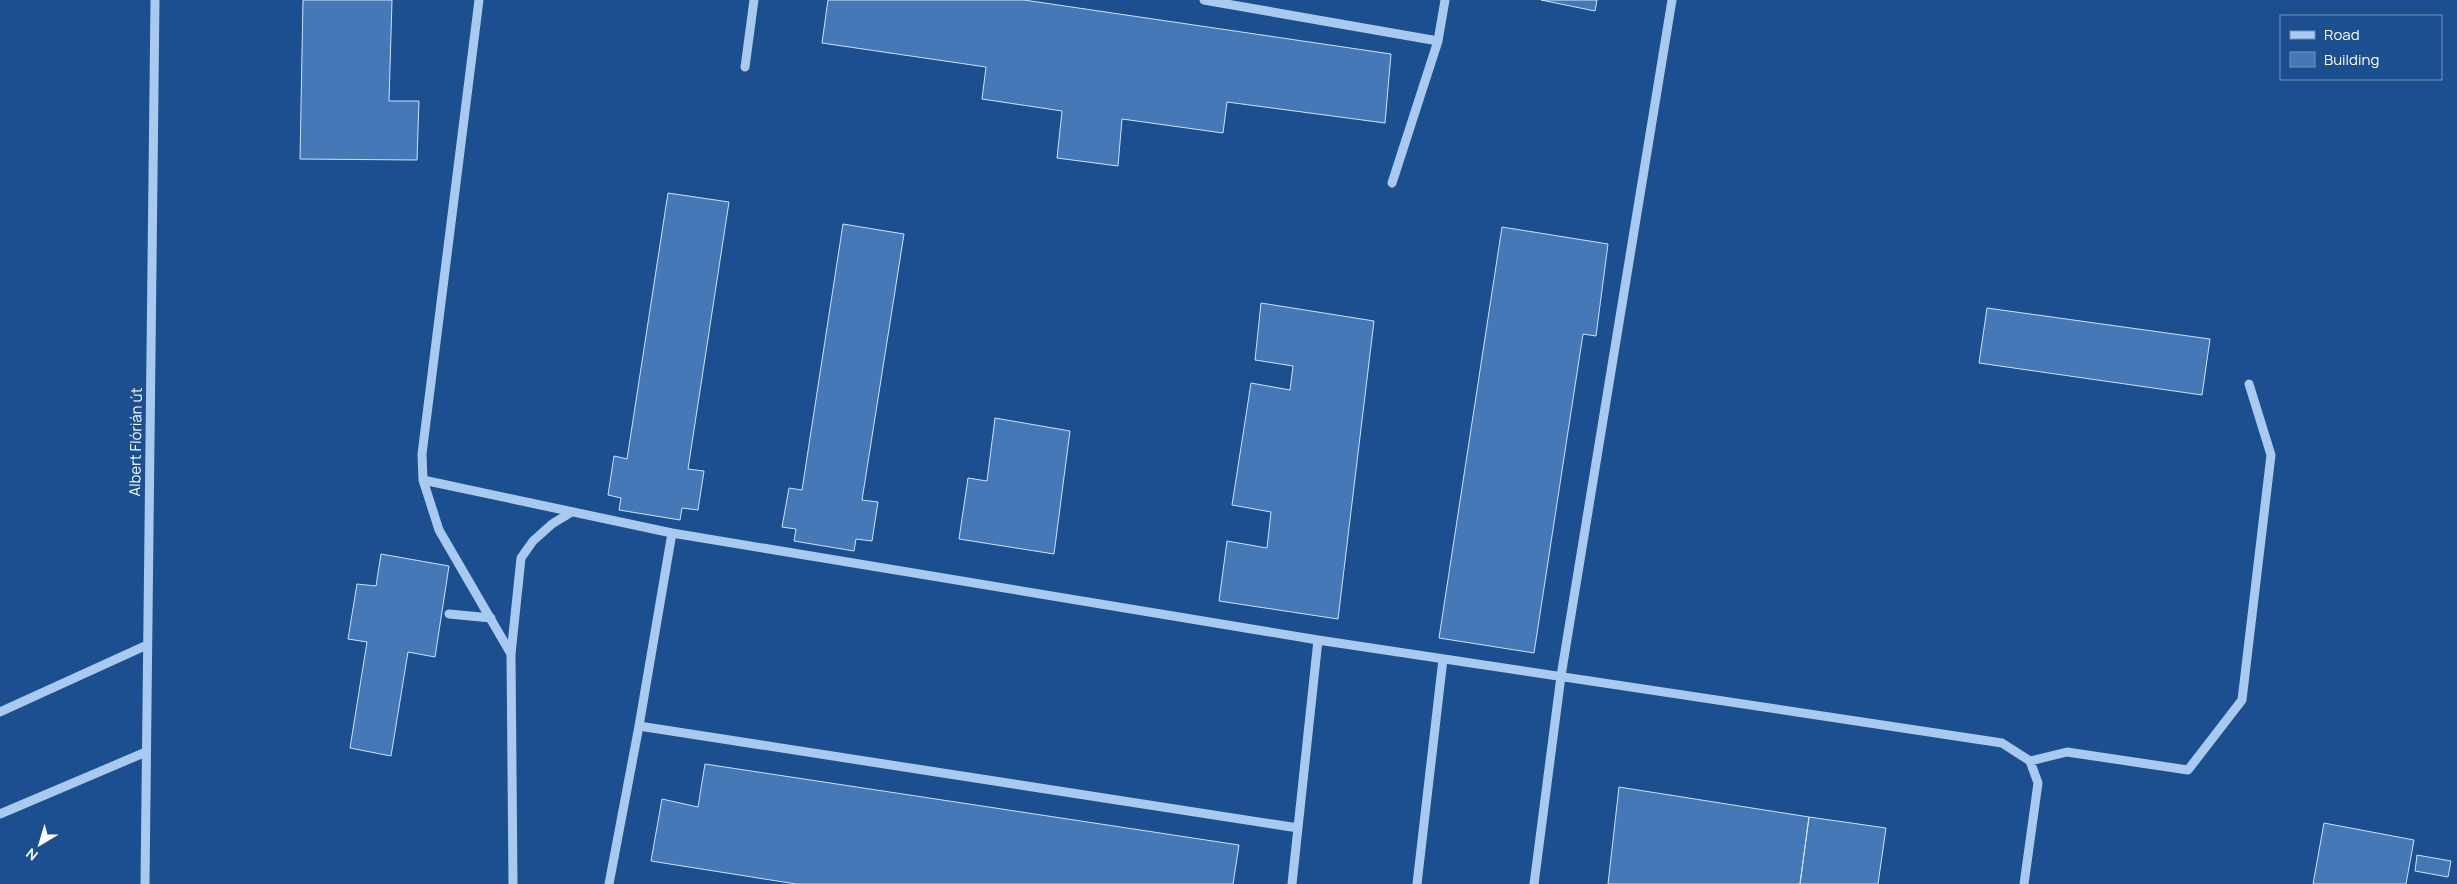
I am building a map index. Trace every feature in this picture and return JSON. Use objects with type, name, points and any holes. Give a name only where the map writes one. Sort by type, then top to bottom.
[{"type":"street","name":"Albert Flórián út","points":[[145,884],[155,0]]},
{"type":"street","points":[[479,0],[422,454],[423,480],[439,530],[511,654]]},
{"type":"street","points":[[745,67],[754,0]]},
{"type":"street","points":[[1204,0],[1438,41]]},
{"type":"street","points":[[1392,182],[1438,41],[1445,0]]},
{"type":"street","points":[[1534,884],[1561,676],[1672,0]]},
{"type":"street","points":[[2030,761],[2067,752],[2188,770],[2242,700],[2271,455],[2249,384]]},
{"type":"street","points":[[423,480],[570,513],[672,533],[1318,640],[2002,742],[2030,761],[2038,783],[2024,884]]},
{"type":"street","points":[[513,884],[511,654],[521,558],[533,541],[552,524],[570,513]]},
{"type":"street","points":[[609,884],[640,726],[672,533]]},
{"type":"street","points":[[449,614],[491,618]]},
{"type":"street","points":[[1292,884],[1318,640]]},
{"type":"street","points":[[0,712],[147,645]]},
{"type":"street","points":[[1416,884],[1443,659]]},
{"type":"street","points":[[640,726],[1298,828]]},
{"type":"street","points":[[0,814],[146,752]]},
{"type":"building","points":[[303,0],[392,0],[389,101],[419,101],[417,160],[300,159]]},
{"type":"building","points":[[828,0],[1024,0],[1391,54],[1385,123],[1227,102],[1223,133],[1122,119],[1118,166],[1057,158],[1062,111],[982,99],[986,67],[822,43]]},
{"type":"building","points":[[1541,0],[1597,0],[1595,11]]},
{"type":"building","points":[[668,193],[729,202],[688,469],[704,471],[698,510],[682,508],[680,520],[619,510],[621,498],[608,495],[614,456],[627,459]]},
{"type":"building","points":[[843,224],[904,234],[862,500],[878,502],[872,541],[856,539],[854,551],[794,541],[796,529],[782,527],[789,488],[802,490]]},
{"type":"building","points":[[1502,227],[1608,244],[1596,336],[1583,334],[1534,653],[1439,638]]},
{"type":"building","points":[[1261,303],[1374,321],[1338,619],[1219,601],[1227,541],[1267,548],[1271,512],[1232,505],[1251,383],[1290,390],[1293,366],[1255,360]]},
{"type":"building","points":[[1987,308],[2210,339],[2202,395],[1979,363]]},
{"type":"building","points":[[995,418],[1070,431],[1054,554],[959,539],[968,478],[987,481]]},
{"type":"building","points":[[381,554],[449,566],[435,657],[408,652],[391,756],[350,748],[367,642],[348,639],[357,584],[376,586]]},
{"type":"building","points":[[705,764],[1239,845],[1233,884],[796,884],[651,861],[662,799],[698,807]]},
{"type":"building","points":[[1619,787],[1809,817],[1800,884],[1608,884]]},
{"type":"building","points":[[1809,817],[1886,828],[1878,884],[1800,884]]},
{"type":"building","points":[[2324,823],[2414,840],[2406,884],[2313,884]]},
{"type":"building","points":[[2417,855],[2451,861],[2448,877],[2415,871]]}]
